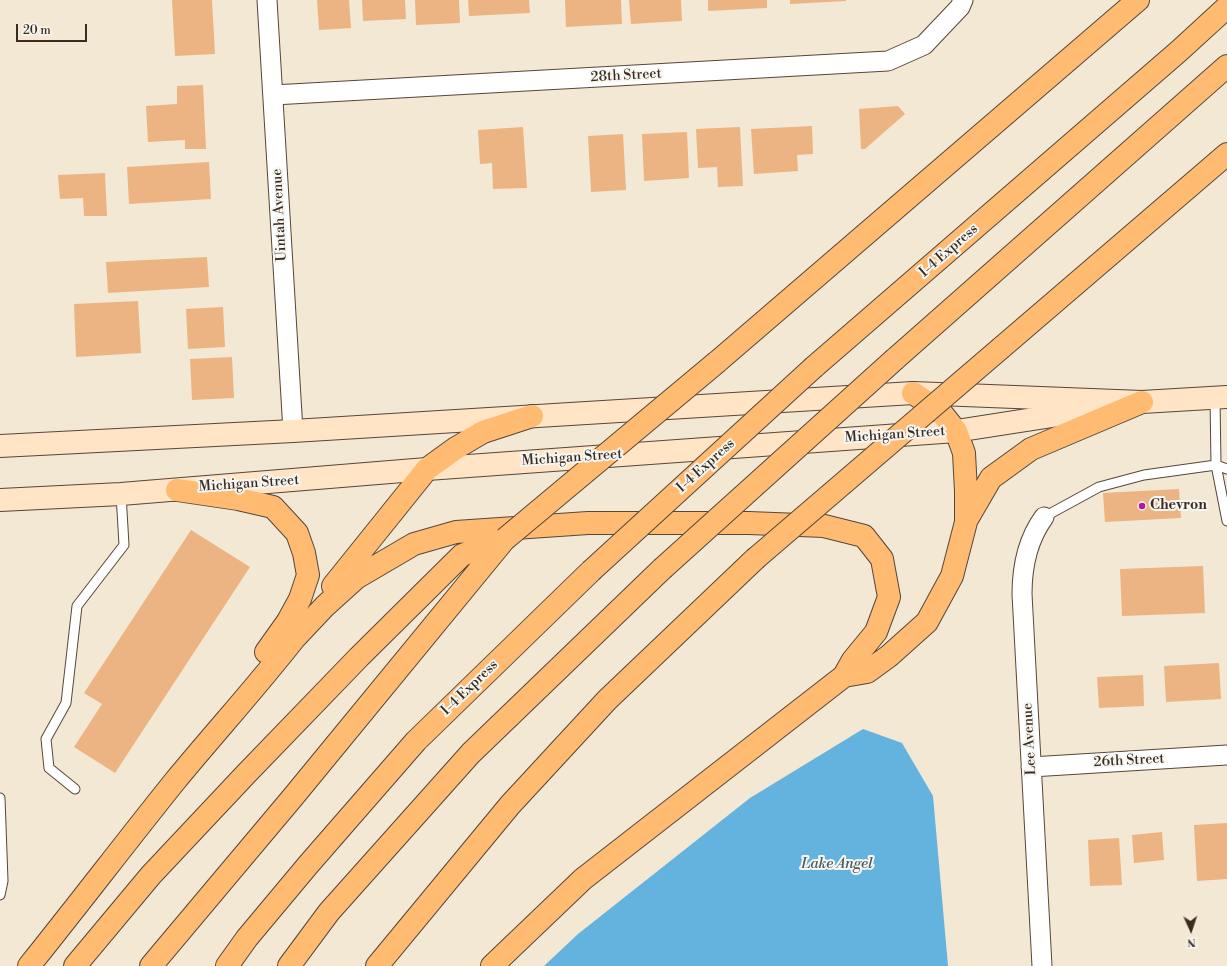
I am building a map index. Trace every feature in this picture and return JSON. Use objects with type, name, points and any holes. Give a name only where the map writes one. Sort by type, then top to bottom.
[{"type":"highway","points":[[151,966],[293,797],[504,539],[717,362],[1138,0]]},
{"type":"highway","name":"I-4 Express","points":[[227,966],[247,938],[416,740],[591,571],[814,367],[1179,51],[1227,7]]},
{"type":"highway","points":[[289,966],[329,912],[471,753],[662,569],[895,359],[1227,66]]},
{"type":"highway","points":[[377,966],[510,805],[607,700],[755,559],[1227,154]]},
{"type":"highway","points":[[844,676],[868,672],[889,656],[927,622],[952,576],[966,522],[964,453],[956,431],[940,411],[913,393]]},
{"type":"highway","points":[[966,522],[991,478],[1031,449],[1142,402]]},
{"type":"highway","points":[[28,966],[91,890],[176,781],[262,679],[427,469],[456,448],[483,432],[532,416]]},
{"type":"highway","points":[[176,781],[288,621],[300,599],[308,574],[304,553],[297,533],[273,507],[238,499],[177,490]]},
{"type":"highway","points":[[292,641],[325,606],[356,578],[414,544],[456,532],[588,523],[749,523],[824,526],[864,536],[882,560],[889,597],[876,632],[853,660],[844,676],[583,879],[492,966]]},
{"type":"highway","points":[[75,966],[151,875],[359,657],[462,555],[504,539]]},
{"type":"highway","points":[[496,966],[512,948]]},
{"type":"main road","name":"Michigan Street","points":[[0,446],[913,393],[1142,402]]},
{"type":"main road","name":"Michigan Street","points":[[0,500],[177,490],[427,469],[956,431],[1142,402],[1221,397]]},
{"type":"street","name":"Uintah Avenue","points":[[267,0],[293,430]]},
{"type":"street","name":"28th Street","points":[[273,94],[888,62],[924,45],[961,4]]},
{"type":"street","name":"Lee Avenue","points":[[1042,966],[1022,581],[1023,566],[1030,542],[1044,517]]},
{"type":"street","name":"26th Street","points":[[1032,767],[1227,755]]},
{"type":"lane","points":[[1221,397],[1217,430],[1216,465],[1227,521]]},
{"type":"lane","points":[[1044,517],[1098,487],[1144,475],[1216,465],[1227,469]]},
{"type":"lane","points":[[75,789],[49,768],[46,739],[66,704],[77,606],[124,545],[121,494]]},
{"type":"lane","points":[[0,798],[3,881],[0,895]]},
{"type":"water","name":"Lake Angel","points":[[863,729],[902,743],[933,796],[948,966],[544,966],[578,934],[750,798]]},
{"type":"building","points":[[172,0],[212,0],[215,54],[175,56]]},
{"type":"building","points":[[317,0],[349,0],[351,28],[319,30]]},
{"type":"building","points":[[362,0],[405,0],[406,19],[363,21]]},
{"type":"building","points":[[415,0],[459,0],[460,23],[416,25]]},
{"type":"building","points":[[468,0],[529,0],[530,13],[469,16]]},
{"type":"building","points":[[565,0],[621,0],[622,24],[566,27]]},
{"type":"building","points":[[629,0],[681,0],[682,21],[631,24]]},
{"type":"building","points":[[708,0],[767,0],[767,8],[708,11]]},
{"type":"building","points":[[790,0],[846,0],[846,1],[790,4]]},
{"type":"building","points":[[203,85],[206,149],[185,149],[185,140],[148,142],[146,106],[177,104],[177,86]]},
{"type":"building","points":[[898,106],[905,114],[865,149],[861,149],[859,109]]},
{"type":"building","points":[[812,126],[813,154],[797,155],[798,171],[754,174],[751,129]]},
{"type":"building","points":[[523,127],[527,188],[493,189],[492,163],[480,164],[478,130]]},
{"type":"building","points":[[740,127],[743,186],[718,187],[717,167],[698,168],[696,129]]},
{"type":"building","points":[[687,132],[689,178],[644,181],[642,134]]},
{"type":"building","points":[[623,134],[626,190],[591,192],[588,136]]},
{"type":"building","points":[[209,162],[211,199],[129,204],[127,167]]},
{"type":"building","points":[[105,173],[107,216],[84,216],[83,198],[60,199],[58,175]]},
{"type":"building","points":[[207,257],[209,287],[108,293],[106,262]]},
{"type":"building","points":[[138,301],[141,353],[76,357],[74,304]]},
{"type":"building","points":[[223,307],[225,347],[188,349],[186,309]]},
{"type":"building","points":[[232,357],[234,398],[192,400],[190,359]]},
{"type":"building","name":"Chevron","points":[[1179,489],[1181,518],[1105,522],[1103,493]]},
{"type":"building","points":[[191,530],[250,567],[115,773],[74,747],[102,704],[84,693]]},
{"type":"building","points":[[1203,566],[1205,613],[1122,616],[1120,569]]},
{"type":"building","points":[[1219,663],[1221,699],[1166,702],[1164,666]]},
{"type":"building","points":[[1143,675],[1144,706],[1099,708],[1097,677]]},
{"type":"building","points":[[1227,823],[1227,879],[1197,881],[1194,825]]},
{"type":"building","points":[[1162,832],[1164,860],[1134,863],[1132,835]]},
{"type":"building","points":[[1119,838],[1122,885],[1090,886],[1088,840]]},
{"type":"place","name":"Chevron","points":[[1142,506]]}]
